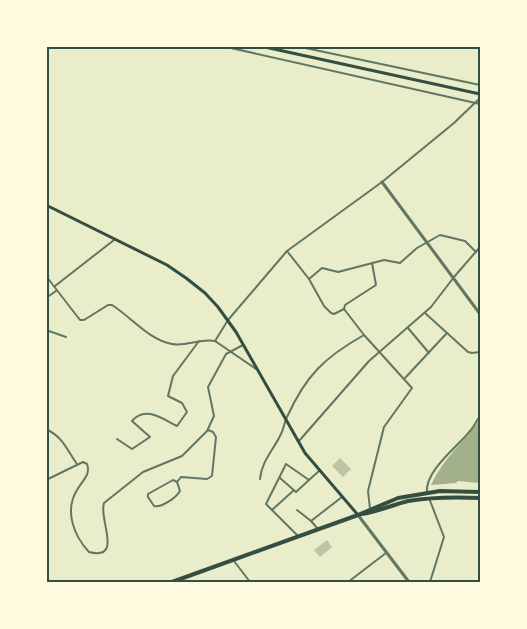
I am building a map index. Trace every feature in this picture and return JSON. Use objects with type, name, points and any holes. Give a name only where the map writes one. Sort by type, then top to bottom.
[{"type":"main road","points":[[260,46],[480,96]]},
{"type":"main road","points":[[46,205],[166,265],[205,293],[228,320],[298,441],[319,471],[358,515]]},
{"type":"main road","points":[[172,582],[358,515],[398,498],[427,492],[480,492]]},
{"type":"main road","points":[[358,515],[372,513],[392,505],[429,498],[480,498]]},
{"type":"street","points":[[222,46],[480,104]]},
{"type":"street","points":[[297,46],[316,53],[480,85]]},
{"type":"street","points":[[313,67],[314,62]]},
{"type":"street","points":[[215,341],[228,320],[286,251],[382,182],[454,123],[480,96]]},
{"type":"street","points":[[382,182],[480,314]]},
{"type":"street","points":[[309,279],[322,268],[338,272],[384,260],[400,263],[417,248],[440,236],[465,241],[476,252]]},
{"type":"street","points":[[46,298],[105,245],[115,239]]},
{"type":"street","points":[[298,441],[380,350],[425,313],[480,247]]},
{"type":"street","points":[[286,251],[309,279],[324,306],[334,314],[376,285],[372,263]]},
{"type":"street","points":[[46,276],[80,320],[112,305],[161,341],[179,344],[215,341],[258,371]]},
{"type":"street","points":[[344,309],[364,335],[412,388],[384,427],[368,491],[370,509]]},
{"type":"street","points":[[425,313],[468,352],[480,352]]},
{"type":"street","points":[[408,327],[429,353]]},
{"type":"street","points":[[46,330],[66,337]]},
{"type":"street","points":[[405,378],[446,334]]},
{"type":"street","points":[[260,479],[261,467],[282,433],[286,419],[304,384],[334,352],[364,335]]},
{"type":"street","points":[[117,439],[132,449],[150,437],[132,421],[136,416],[151,413],[177,426],[183,420],[187,412],[182,403],[168,396],[173,376],[199,341]]},
{"type":"street","points":[[46,480],[86,462],[89,470],[74,496],[71,520],[89,552],[99,553],[105,550],[109,540],[101,510],[104,503],[143,472],[182,456],[207,431],[214,416],[208,387],[226,354],[243,345]]},
{"type":"street","points":[[430,582],[444,537],[426,485],[448,451],[472,429],[480,416]]},
{"type":"street","points":[[46,429],[65,442],[77,465]]},
{"type":"street","points":[[177,482],[181,477],[207,479],[212,476],[216,437],[212,431],[207,431]]},
{"type":"street","points":[[298,536],[266,504],[286,464],[309,480]]},
{"type":"street","points":[[272,510],[319,471]]},
{"type":"street","points":[[279,478],[294,490]]},
{"type":"street","points":[[170,480],[177,482],[180,489],[178,495],[159,507],[154,506],[148,497],[149,492],[170,480]]},
{"type":"street","points":[[311,521],[342,497]]},
{"type":"street","points":[[297,510],[318,529]]},
{"type":"street","points":[[358,515],[409,582]]},
{"type":"street","points":[[348,582],[387,552]]},
{"type":"street","points":[[233,559],[250,582]]},
{"type":"shaded area","points":[[480,419],[479,483],[458,481],[431,485],[447,459]]},
{"type":"building","points":[[340,458],[351,469],[343,477],[332,466]]},
{"type":"building","points":[[327,540],[332,547],[320,557],[314,550]]}]
